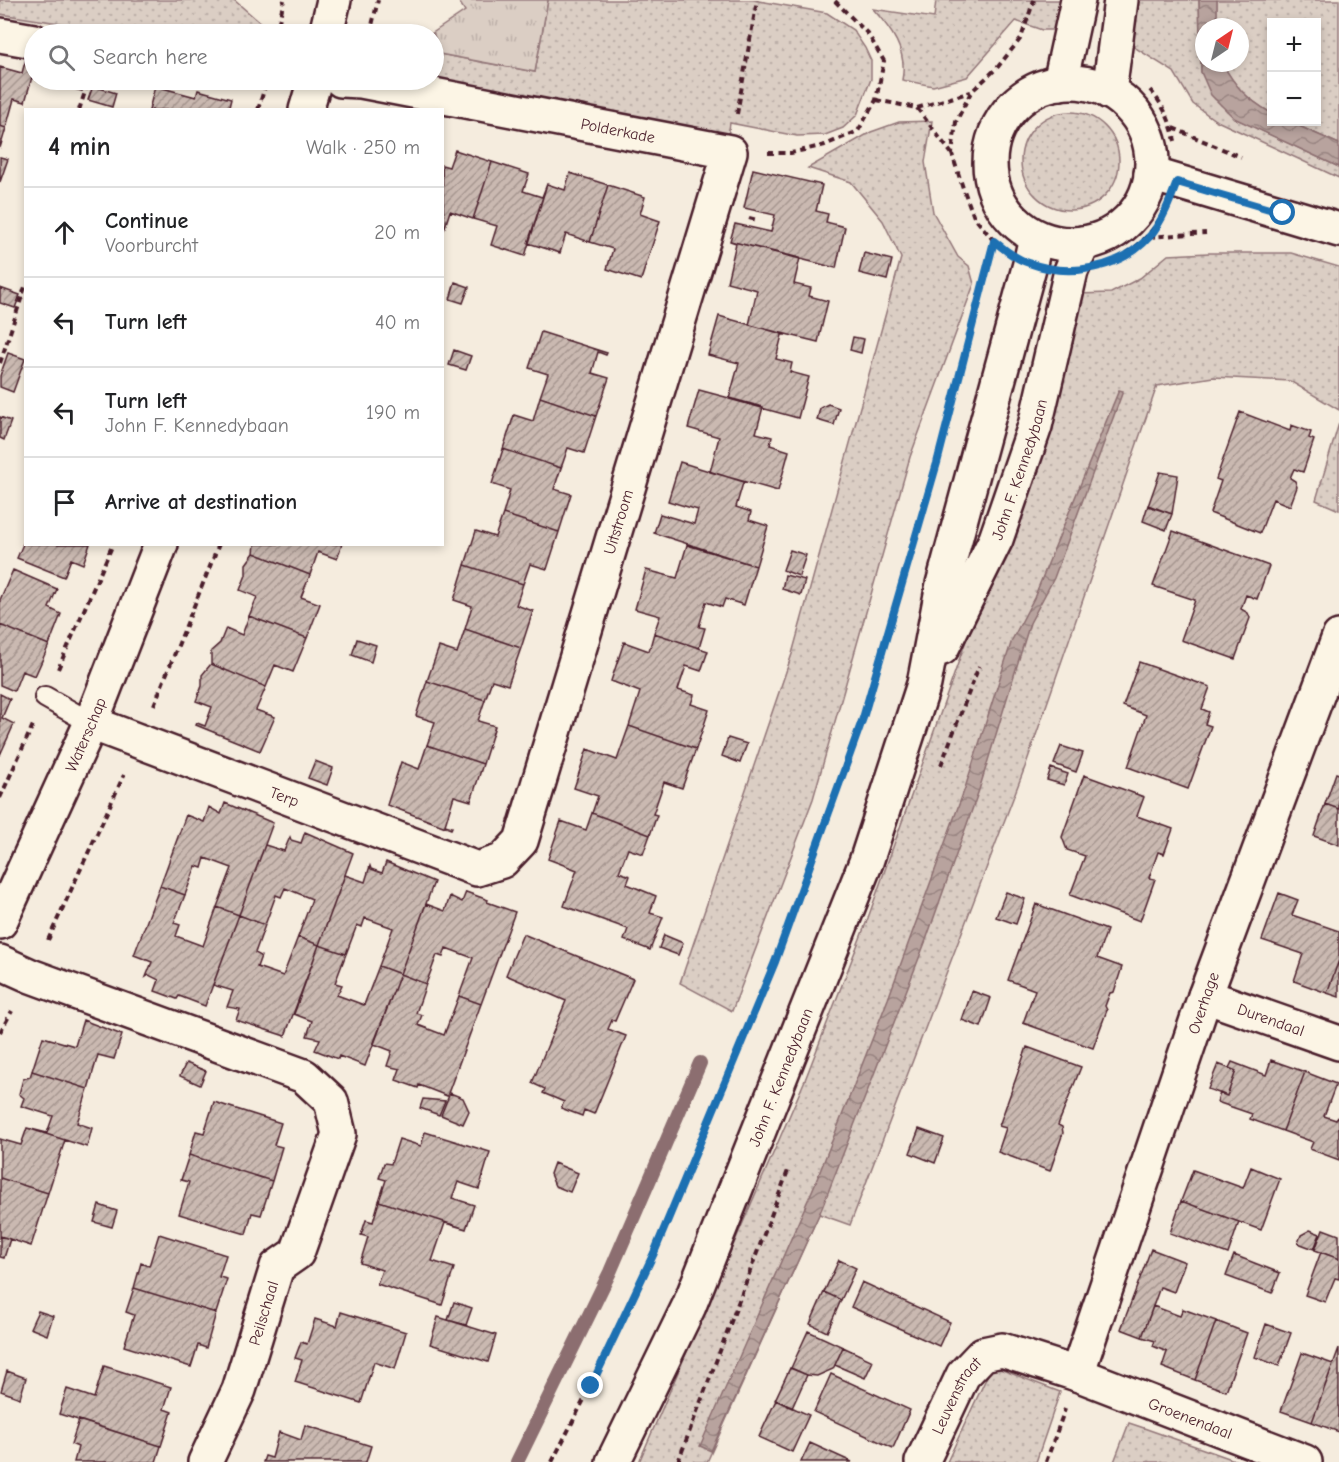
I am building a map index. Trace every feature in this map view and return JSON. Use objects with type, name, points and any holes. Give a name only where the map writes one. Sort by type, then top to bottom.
[{"type":"street","points":[[328,24],[334,0]]},
{"type":"street","points":[[1078,0],[1064,68],[1014,105],[1003,118],[995,134],[990,151],[990,168],[999,201],[1022,227],[1033,250],[1059,243],[1077,257],[1129,220],[1147,191],[1164,178]]},
{"type":"street","points":[[1121,0],[1111,77],[1123,101],[1143,126],[1150,150],[1164,178],[1339,230]]},
{"type":"street","points":[[0,35],[24,39]]},
{"type":"street","points":[[1064,68],[1085,83],[1111,77]]},
{"type":"street","points":[[307,108],[312,90]]},
{"type":"street","name":"Polderkade","points":[[408,90],[730,152]]},
{"type":"street","name":"Uitstroom","points":[[477,869],[502,861],[521,841],[730,152]]},
{"type":"street","name":"John F. Kennedybaan","points":[[613,1462],[689,1306],[858,884],[924,684],[943,584],[1033,250]]},
{"type":"street","name":"John F. Kennedybaan","points":[[924,684],[1000,528],[1035,426],[1077,257]]},
{"type":"street","name":"Waterschap","points":[[0,922],[91,723],[160,546]]},
{"type":"street","name":"Overhage","points":[[1077,1374],[1205,996],[1339,637]]},
{"type":"street","name":"Terp","points":[[91,723],[477,869]]},
{"type":"street","points":[[0,962],[32,976]]},
{"type":"street","name":"Peilschaal","points":[[32,976],[304,1076],[331,1101],[339,1134],[297,1253],[277,1267],[239,1390],[205,1462]]},
{"type":"street","name":"Durendaal","points":[[1205,996],[1339,1043]]},
{"type":"street","name":"Leuvenstraat","points":[[922,1462],[963,1375],[983,1354],[1002,1350],[1077,1374]]},
{"type":"street","name":"Groenendaal","points":[[1077,1374],[1305,1462]]},
{"type":"lane","points":[[45,697],[91,723]]},
{"type":"path","points":[[278,24],[284,0]]},
{"type":"path","points":[[372,24],[378,0]]},
{"type":"path","points":[[757,0],[730,152],[790,153],[825,145],[858,131],[876,100],[884,61],[868,34],[834,0]]},
{"type":"path","points":[[952,154],[956,122],[971,92],[997,68],[1021,38],[1034,0]]},
{"type":"path","points":[[1021,38],[1064,68]]},
{"type":"path","points":[[1077,257],[1110,264],[1131,252],[1149,237],[1166,211],[1164,178],[1178,154],[1173,128],[1160,101],[1139,79],[1111,77]]},
{"type":"path","points":[[80,108],[86,90]]},
{"type":"path","points":[[259,108],[264,90]]},
{"type":"path","points":[[876,100],[917,108],[971,92]]},
{"type":"path","points":[[917,108],[952,154],[974,217],[994,241],[1011,254],[1033,250]]},
{"type":"path","points":[[991,252],[994,241]]},
{"type":"path","points":[[0,363],[24,290]]},
{"type":"path","points":[[0,1032],[32,976],[139,743],[218,546]]},
{"type":"path","points":[[552,1462],[654,1253],[775,962],[863,718],[898,596]]},
{"type":"path","points":[[1046,1462],[1077,1374]]},
{"type":"green space","points":[[0,0],[234,0],[262,24],[65,24],[0,14]]},
{"type":"green space","points":[[458,0],[548,0],[535,72],[444,55],[444,25],[465,11]]},
{"type":"green space","points":[[548,0],[753,0],[827,13],[853,30],[871,61],[871,79],[857,115],[843,128],[825,135],[797,136],[730,123],[728,137],[444,82],[444,55],[535,72]]},
{"type":"green space","points":[[936,0],[1065,0],[1061,30],[1042,30],[1016,21],[967,77],[933,86],[902,80],[903,59],[897,41],[873,9],[934,18]]},
{"type":"green space","points":[[1136,0],[1199,0],[1200,18],[1195,18],[1195,72],[1201,72],[1234,118],[1339,167],[1339,178],[1215,120],[1193,104],[1174,72],[1129,44]]},
{"type":"green space","points":[[1217,0],[1339,0],[1339,144],[1299,126],[1321,126],[1321,18],[1267,18],[1267,110],[1242,92],[1228,72],[1249,72],[1249,18],[1217,18]]},
{"type":"green space","points":[[1060,112],[1080,112],[1105,126],[1116,142],[1119,161],[1116,180],[1105,196],[1080,210],[1060,210],[1043,202],[1029,188],[1021,171],[1021,151],[1029,134],[1043,120]]},
{"type":"green space","points":[[932,121],[925,162],[933,212],[958,257],[969,266],[974,284],[910,457],[813,799],[732,1011],[680,983],[792,654],[901,258],[883,221],[851,182],[808,168],[871,132],[899,122]]},
{"type":"green space","points":[[1291,253],[1339,267],[1339,410],[1290,381],[1213,377],[1157,386],[1025,767],[850,1225],[819,1214],[707,1462],[639,1462],[805,1080],[868,918],[968,635],[1015,533],[1078,294],[1111,293],[1140,278],[1168,255]]},
{"type":"green space","points":[[1339,423],[1339,510],[1316,500]]},
{"type":"green space","points":[[992,1366],[1060,1392],[1036,1462],[947,1462]]},
{"type":"green space","points":[[1129,1423],[1141,1427],[1240,1462],[1114,1462]]},
{"type":"water","points":[[1199,0],[1217,0],[1217,18],[1200,18]]},
{"type":"water","points":[[1201,72],[1228,72],[1242,92],[1267,110],[1267,126],[1299,126],[1339,144],[1339,167],[1234,118],[1211,95]]},
{"type":"water","points":[[1119,390],[1123,391],[1054,578],[1030,623],[979,790],[926,940],[822,1208],[711,1451],[700,1446],[815,1184],[888,999],[965,788],[1012,640],[1034,598]]},
{"type":"building","points":[[24,66],[24,90],[28,90],[25,102],[14,99],[6,128],[0,126],[0,67],[22,73]]},
{"type":"building","points":[[92,90],[116,93],[112,107],[88,100]]},
{"type":"building","points":[[154,90],[170,90],[196,97],[198,90],[231,99],[231,108],[150,108]]},
{"type":"building","points":[[0,126],[6,128],[0,148]]},
{"type":"building","points":[[455,150],[492,162],[473,219],[450,211],[444,230],[444,166],[449,167]]},
{"type":"building","points":[[0,157],[8,159],[0,182]]},
{"type":"building","points":[[492,162],[529,174],[523,191],[542,197],[547,184],[525,256],[491,245],[497,226],[473,219]]},
{"type":"building","points":[[753,169],[822,185],[816,211],[828,214],[826,222],[845,227],[836,268],[730,241],[735,224],[771,232],[775,215],[744,208]]},
{"type":"building","points":[[570,173],[608,185],[590,242],[566,234],[560,253],[528,243],[547,184],[565,190]]},
{"type":"building","points":[[608,185],[645,197],[640,214],[660,221],[641,280],[607,269],[613,249],[590,242]]},
{"type":"building","points":[[730,241],[800,258],[794,284],[811,288],[809,296],[828,301],[818,342],[749,325],[757,290],[727,282],[736,243]]},
{"type":"building","points":[[864,253],[892,260],[887,280],[859,273]]},
{"type":"building","points":[[455,282],[469,287],[463,303],[450,299]]},
{"type":"building","points":[[0,288],[20,295],[15,308],[0,303]]},
{"type":"building","points":[[719,316],[786,335],[782,335],[776,359],[792,363],[790,372],[809,377],[798,418],[729,399],[739,363],[708,355]]},
{"type":"building","points":[[541,332],[607,353],[606,355],[598,352],[592,373],[609,378],[596,416],[540,397],[548,374],[529,368]]},
{"type":"building","points":[[853,337],[864,339],[861,353],[850,350]]},
{"type":"building","points":[[454,350],[471,356],[466,370],[449,365]]},
{"type":"building","points":[[8,353],[24,359],[13,392],[0,387],[0,376]]},
{"type":"building","points":[[699,390],[763,407],[756,433],[772,437],[770,445],[789,451],[778,491],[710,472],[719,437],[688,428]]},
{"type":"building","points":[[540,397],[596,416],[584,453],[568,448],[561,468],[503,449],[514,415],[533,421]]},
{"type":"building","points":[[828,404],[839,408],[834,425],[817,420],[820,408]]},
{"type":"building","points":[[1240,412],[1290,431],[1291,425],[1311,432],[1309,438],[1314,440],[1303,472],[1294,469],[1290,478],[1295,481],[1297,487],[1290,506],[1273,499],[1260,533],[1210,513],[1221,481],[1216,479]]},
{"type":"building","points":[[0,417],[11,421],[4,440],[0,438]]},
{"type":"building","points":[[503,449],[561,468],[554,489],[571,494],[559,532],[503,514],[510,490],[492,484]]},
{"type":"building","points":[[680,462],[747,483],[743,483],[736,507],[751,512],[749,520],[768,526],[756,566],[654,533],[660,514],[694,524],[698,510],[668,501]]},
{"type":"building","points":[[1160,472],[1178,475],[1172,514],[1148,506]]},
{"type":"building","points":[[1148,505],[1172,514],[1166,530],[1143,521]]},
{"type":"building","points":[[503,514],[559,532],[547,569],[530,564],[523,584],[465,565],[476,531],[495,537]]},
{"type":"building","points":[[1173,531],[1269,566],[1257,599],[1246,595],[1241,609],[1248,613],[1250,618],[1235,659],[1181,640],[1195,600],[1153,586]]},
{"type":"building","points":[[24,542],[24,546],[89,546],[83,564],[71,559],[64,577],[17,558]]},
{"type":"building","points":[[687,545],[756,566],[744,605],[725,599],[722,607],[706,602],[699,627],[705,628],[699,648],[654,633],[660,616],[635,609],[646,570],[677,578]]},
{"type":"building","points":[[255,546],[341,546],[337,559],[318,552],[310,575],[254,553]]},
{"type":"building","points":[[790,550],[806,555],[799,576],[783,570]]},
{"type":"building","points":[[254,553],[310,575],[301,597],[320,604],[307,638],[249,616],[257,597],[240,590],[246,575],[246,564]]},
{"type":"building","points":[[465,565],[523,584],[516,605],[533,611],[521,648],[465,629],[472,606],[454,600]]},
{"type":"building","points":[[13,570],[57,589],[49,608],[61,614],[49,645],[0,625],[0,600]]},
{"type":"building","points":[[785,575],[805,580],[801,595],[782,589]]},
{"type":"building","points":[[249,616],[307,638],[293,672],[275,665],[266,687],[211,664],[211,651],[220,643],[226,628],[242,635]]},
{"type":"building","points":[[0,625],[49,645],[35,676],[22,671],[14,691],[0,685]]},
{"type":"building","points":[[465,629],[521,648],[508,685],[492,680],[485,700],[427,681],[439,647],[457,653]]},
{"type":"building","points":[[654,633],[708,651],[701,671],[686,666],[678,690],[694,695],[691,704],[709,710],[696,749],[629,726],[640,692],[611,681],[624,642],[649,651]]},
{"type":"building","points":[[357,639],[376,645],[371,662],[352,655]]},
{"type":"building","points":[[1139,662],[1210,687],[1202,709],[1209,712],[1205,724],[1211,726],[1188,789],[1128,767],[1146,715],[1123,706]]},
{"type":"building","points":[[211,664],[266,687],[256,710],[275,717],[260,751],[196,725],[197,723],[205,726],[212,707],[196,701],[202,686],[202,675]]},
{"type":"building","points":[[427,681],[485,700],[478,721],[495,726],[483,764],[427,745],[435,722],[416,716]]},
{"type":"building","points":[[0,694],[10,699],[2,718],[14,724],[0,755]]},
{"type":"building","points":[[629,726],[696,749],[682,788],[664,782],[653,814],[657,815],[650,835],[592,813],[598,796],[574,788],[587,749],[617,760]]},
{"type":"building","points":[[728,738],[747,744],[740,763],[722,756]]},
{"type":"building","points":[[427,745],[483,764],[471,801],[454,796],[445,825],[452,827],[451,829],[387,805],[401,762],[419,769]]},
{"type":"building","points":[[1061,746],[1083,753],[1076,772],[1054,764]]},
{"type":"building","points":[[315,761],[333,768],[327,785],[308,778]]},
{"type":"building","points":[[1051,768],[1068,774],[1064,785],[1047,780]]},
{"type":"building","points":[[1336,773],[1339,774],[1339,809],[1325,804]]},
{"type":"building","points":[[1084,775],[1144,797],[1137,816],[1173,829],[1164,854],[1158,852],[1149,878],[1155,879],[1140,921],[1070,895],[1085,856],[1067,850],[1062,837]]},
{"type":"building","points":[[225,803],[273,823],[239,915],[217,907],[232,868],[205,858],[202,868],[196,866],[185,895],[160,886],[186,815],[204,822],[209,807],[221,814]]},
{"type":"building","points":[[1325,804],[1339,809],[1339,845],[1314,836]]},
{"type":"building","points":[[592,813],[650,835],[643,854],[628,849],[619,872],[630,876],[627,884],[656,896],[650,913],[663,917],[650,950],[624,940],[628,929],[564,906],[577,870],[548,859],[561,821],[586,830]]},
{"type":"building","points":[[305,832],[353,853],[319,945],[298,937],[312,899],[285,888],[281,897],[276,895],[265,925],[239,915],[265,845],[284,851],[290,837],[291,840],[301,843]]},
{"type":"building","points":[[386,862],[434,882],[400,974],[379,966],[393,928],[365,918],[362,927],[357,925],[346,954],[319,945],[345,875],[365,882],[370,866],[371,869],[382,873]]},
{"type":"building","points":[[160,886],[185,895],[174,923],[180,925],[176,936],[203,946],[217,907],[239,915],[205,1006],[179,996],[177,999],[155,991],[159,980],[149,975],[146,977],[152,962],[134,955]]},
{"type":"building","points":[[466,892],[515,912],[481,1004],[459,996],[473,958],[446,948],[443,957],[437,955],[426,984],[400,974],[426,904],[445,911],[450,896],[462,902]]},
{"type":"building","points":[[1006,892],[1025,899],[1016,924],[996,917]]},
{"type":"building","points":[[1279,893],[1298,900],[1292,915],[1339,931],[1339,960],[1327,993],[1294,981],[1303,954],[1262,940]]},
{"type":"building","points":[[1036,904],[1107,930],[1097,958],[1122,967],[1114,992],[1110,993],[1105,1006],[1107,1010],[1093,1048],[1023,1023],[1035,990],[1008,980]]},
{"type":"building","points":[[239,915],[265,925],[255,953],[261,956],[257,967],[283,976],[298,937],[319,945],[285,1036],[236,1020],[240,1009],[227,1007],[233,991],[213,985]]},
{"type":"building","points":[[523,934],[633,979],[615,1021],[612,1020],[608,1029],[626,1036],[594,1114],[584,1110],[582,1116],[561,1108],[564,1102],[543,1093],[545,1089],[532,1083],[566,1001],[506,975]]},
{"type":"building","points":[[664,935],[683,943],[678,955],[659,948]]},
{"type":"building","points":[[319,945],[346,954],[335,983],[342,985],[337,995],[364,1005],[379,966],[400,974],[365,1066],[315,1050],[320,1039],[307,1036],[312,1021],[294,1014]]},
{"type":"building","points":[[1339,960],[1339,997],[1327,993]]},
{"type":"building","points":[[400,974],[426,984],[416,1013],[422,1015],[418,1025],[444,1035],[459,996],[481,1004],[447,1096],[419,1085],[418,1088],[396,1080],[400,1069],[387,1066],[392,1051],[374,1044]]},
{"type":"building","points":[[972,991],[991,998],[981,1027],[962,1020]]},
{"type":"building","points":[[83,1020],[122,1035],[114,1059],[98,1055],[88,1089],[32,1071],[43,1037],[75,1046]]},
{"type":"building","points":[[1027,1047],[1081,1067],[1058,1125],[1062,1127],[1063,1133],[1050,1171],[998,1152],[1006,1128],[999,1126]]},
{"type":"building","points":[[1271,1060],[1305,1072],[1283,1131],[1250,1119],[1252,1114],[1217,1102],[1220,1093],[1227,1096],[1236,1071],[1229,1068],[1232,1062],[1266,1075]]},
{"type":"building","points":[[186,1063],[206,1071],[200,1085],[180,1076]]},
{"type":"building","points":[[1218,1064],[1236,1071],[1227,1096],[1208,1089]]},
{"type":"building","points":[[32,1071],[88,1089],[77,1123],[92,1128],[87,1147],[27,1128],[47,1133],[53,1116],[21,1106],[24,1098],[19,1094],[23,1079],[30,1077]]},
{"type":"building","points":[[1305,1072],[1336,1084],[1324,1116],[1336,1120],[1339,1116],[1339,1160],[1310,1149],[1313,1142],[1283,1131]]},
{"type":"building","points":[[450,1093],[463,1098],[469,1111],[463,1124],[441,1115]]},
{"type":"building","points":[[423,1099],[445,1101],[439,1115],[420,1108]]},
{"type":"building","points":[[214,1102],[281,1123],[274,1145],[282,1147],[272,1181],[189,1155],[196,1131],[204,1133]]},
{"type":"building","points":[[27,1128],[65,1140],[48,1193],[0,1178],[0,1139],[21,1145]]},
{"type":"building","points":[[919,1129],[944,1138],[935,1163],[910,1153]]},
{"type":"building","points":[[425,1132],[490,1152],[479,1189],[458,1182],[452,1198],[474,1205],[466,1229],[379,1201],[386,1180],[379,1178],[384,1163],[391,1164],[399,1139],[421,1146]]},
{"type":"building","points":[[189,1155],[272,1181],[261,1215],[252,1213],[246,1234],[179,1214],[189,1182],[181,1180]]},
{"type":"building","points":[[554,1163],[578,1173],[570,1192],[555,1186],[550,1174]]},
{"type":"building","points":[[1251,1167],[1280,1179],[1261,1230],[1181,1201],[1193,1170],[1243,1188]]},
{"type":"building","points":[[0,1178],[48,1193],[31,1246],[0,1236]]},
{"type":"building","points":[[379,1201],[466,1229],[445,1223],[432,1261],[454,1268],[442,1305],[377,1284],[382,1270],[360,1263],[368,1237],[361,1235],[366,1220],[373,1222]]},
{"type":"building","points":[[1181,1201],[1239,1222],[1228,1254],[1170,1233]]},
{"type":"building","points":[[99,1205],[117,1211],[112,1227],[94,1222]]},
{"type":"building","points":[[1323,1229],[1339,1235],[1339,1259],[1315,1250]]},
{"type":"building","points":[[1310,1230],[1320,1234],[1314,1249],[1298,1243],[1301,1235]]},
{"type":"building","points":[[159,1234],[226,1255],[219,1277],[227,1279],[216,1313],[134,1288],[141,1263],[149,1266]]},
{"type":"building","points":[[0,1236],[10,1239],[4,1258],[0,1257]]},
{"type":"building","points":[[1151,1249],[1185,1262],[1174,1292],[1160,1287],[1142,1337],[1121,1329]]},
{"type":"building","points":[[1321,1252],[1339,1259],[1339,1279],[1335,1278],[1325,1302],[1305,1295]]},
{"type":"building","points":[[1234,1255],[1280,1273],[1272,1293],[1226,1276]]},
{"type":"building","points":[[839,1260],[856,1268],[841,1300],[824,1292]]},
{"type":"building","points":[[862,1282],[950,1322],[939,1346],[851,1307]]},
{"type":"building","points":[[134,1288],[216,1313],[206,1348],[198,1345],[191,1367],[124,1346],[134,1315],[126,1312]]},
{"type":"building","points":[[824,1292],[841,1300],[827,1332],[810,1324]]},
{"type":"building","points":[[454,1302],[472,1308],[466,1325],[448,1320]]},
{"type":"building","points":[[1153,1306],[1180,1316],[1183,1309],[1216,1321],[1195,1380],[1162,1367],[1167,1352],[1153,1346],[1155,1341],[1142,1337]]},
{"type":"building","points":[[38,1311],[53,1316],[47,1335],[30,1328]]},
{"type":"building","points":[[341,1312],[406,1332],[395,1369],[374,1362],[361,1403],[295,1382],[302,1360],[295,1358],[301,1342],[307,1344],[315,1319],[337,1326]]},
{"type":"building","points":[[438,1317],[496,1335],[488,1362],[430,1344]]},
{"type":"building","points":[[1216,1321],[1247,1333],[1226,1391],[1195,1380]]},
{"type":"building","points":[[1266,1324],[1291,1333],[1279,1366],[1255,1357]]},
{"type":"building","points":[[808,1331],[843,1347],[833,1369],[817,1376],[807,1375],[791,1368]]},
{"type":"building","points":[[843,1347],[873,1361],[865,1378],[835,1365]]},
{"type":"building","points":[[1339,1348],[1339,1432],[1312,1422]]},
{"type":"building","points":[[1302,1353],[1333,1364],[1312,1422],[1281,1411]]},
{"type":"building","points":[[104,1366],[171,1387],[164,1409],[172,1412],[161,1446],[59,1414],[67,1389],[94,1398]]},
{"type":"building","points":[[790,1368],[807,1375],[792,1408],[775,1400]]},
{"type":"building","points":[[7,1371],[26,1378],[20,1398],[1,1391]]},
{"type":"building","points":[[831,1374],[910,1410],[893,1448],[814,1412]]},
{"type":"building","points":[[776,1400],[809,1415],[792,1452],[759,1437]]},
{"type":"building","points":[[79,1420],[161,1446],[156,1462],[74,1462],[78,1447],[71,1444]]},
{"type":"building","points":[[305,1425],[371,1446],[366,1462],[263,1462],[265,1456],[272,1458],[279,1432],[301,1440]]},
{"type":"building","points":[[810,1443],[852,1462],[801,1462]]},
{"type":"waterway","points":[[517,1462],[610,1272],[700,1063]]},
{"type":"route","points":[[591,1386],[654,1253],[775,962],[863,718],[937,463],[994,241],[1011,254],[1030,264],[1071,271],[1110,264],[1131,252],[1149,237],[1166,211],[1177,182],[1283,213]]}]
